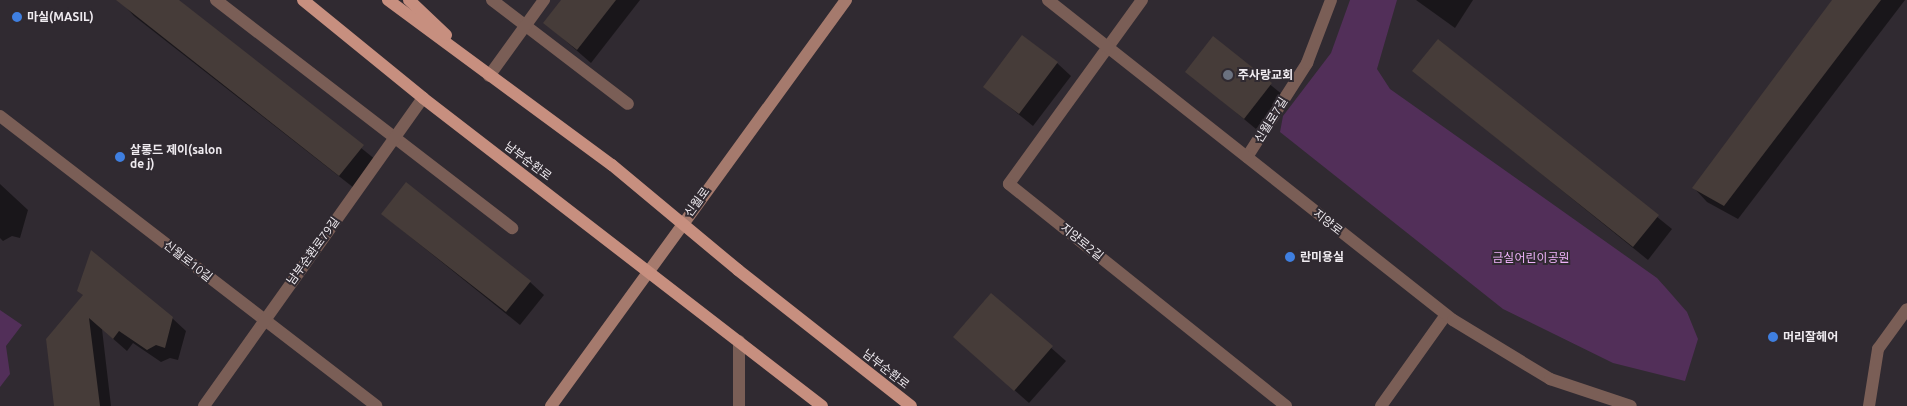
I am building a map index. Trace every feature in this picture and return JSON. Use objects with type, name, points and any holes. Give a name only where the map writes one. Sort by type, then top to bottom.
[{"type":"main road","name":"남부순환로","points":[[303,0],[423,98],[822,406]]},
{"type":"main road","name":"남부순환로","points":[[388,0],[612,166],[911,406]]},
{"type":"main road","name":"남부순환로","points":[[409,0],[489,76]]},
{"type":"main road","name":"신월로","points":[[551,406],[682,222],[846,0]]},
{"type":"street","points":[[216,0],[512,228]]},
{"type":"street","points":[[492,0],[628,104]]},
{"type":"street","points":[[489,76],[544,0]]},
{"type":"street","name":"지양로","points":[[1048,0],[1446,315],[1550,379],[1631,406]]},
{"type":"street","points":[[1108,48],[1142,0]]},
{"type":"street","name":"신월로7길","points":[[1247,157],[1307,63],[1331,0]]},
{"type":"street","name":"지양로2길","points":[[1108,48],[1009,184],[1286,406]]},
{"type":"street","name":"남부순환로79길","points":[[204,406],[264,319],[423,98]]},
{"type":"street","name":"신월로10길","points":[[0,116],[376,406]]},
{"type":"street","points":[[1869,406],[1878,349],[1907,309]]},
{"type":"street","points":[[1381,406],[1446,315]]},
{"type":"street","points":[[739,341],[739,406]]},
{"type":"green space","name":"금실어린이공원","points":[[1350,0],[1397,0],[1377,69],[1390,89],[1657,278],[1666,288],[1687,312],[1698,339],[1685,381],[1613,363],[1503,309],[1280,132],[1283,116],[1331,53]]},
{"type":"green space","points":[[0,310],[22,325],[6,346],[10,374],[0,387]]},
{"type":"building","points":[[116,0],[179,0],[364,145],[339,176]]},
{"type":"building","points":[[561,0],[616,0],[577,50],[543,23]]},
{"type":"building","points":[[1832,0],[1881,0],[1724,206],[1692,188]]},
{"type":"building","points":[[1022,35],[1058,62],[1019,114],[983,87]]},
{"type":"building","points":[[1213,36],[1272,83],[1244,119],[1185,72]]},
{"type":"building","points":[[1438,39],[1659,215],[1633,247],[1412,71]]},
{"type":"building","points":[[406,182],[531,281],[506,312],[381,214]]},
{"type":"building","points":[[91,250],[173,317],[165,348],[156,345],[147,350],[119,331],[113,339],[89,318],[100,406],[54,406],[46,339],[83,295],[77,291]]},
{"type":"building","points":[[991,293],[1053,346],[1014,391],[953,337]]},
{"type":"place","name":"마실(MASIL)","points":[[17,17]]},
{"type":"place","name":"주사랑교회","points":[[1228,75]]},
{"type":"place","name":"살롱드 제이(salon de j)","points":[[120,157]]},
{"type":"place","name":"란미용실","points":[[1290,257]]},
{"type":"place","name":"머리잘헤어","points":[[1773,337]]}]
